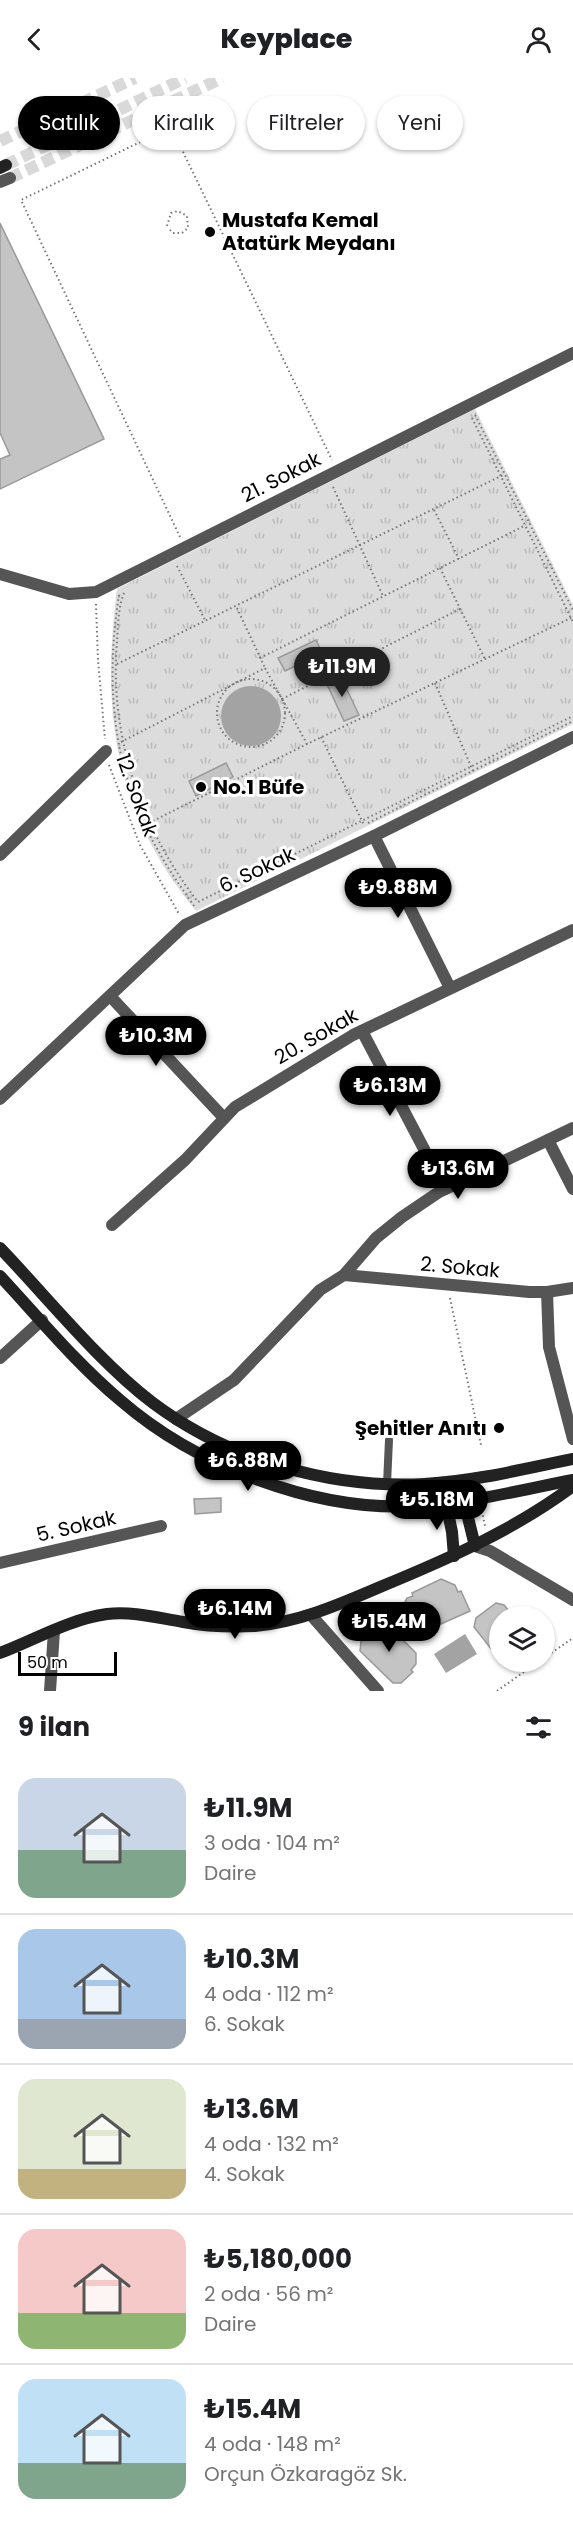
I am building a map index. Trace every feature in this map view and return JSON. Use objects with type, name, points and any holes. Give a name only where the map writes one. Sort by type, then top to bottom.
[{"type":"main road","points":[[0,1248],[125,1378],[176,1419],[234,1450],[278,1465],[332,1479],[387,1484],[425,1484],[459,1480],[573,1460]]},
{"type":"main road","points":[[0,1276],[120,1401],[153,1425],[219,1463],[252,1478],[286,1489],[346,1502],[414,1506],[465,1502],[573,1480]]},
{"type":"main road","points":[[459,1480],[475,1546]]},
{"type":"main road","points":[[0,1653],[54,1631],[106,1614],[129,1614],[186,1623],[255,1626],[311,1615],[475,1546],[544,1508],[573,1486]]},
{"type":"main road","points":[[446,1503],[454,1556]]},
{"type":"street","name":"21. Sokak","points":[[0,574],[69,594],[96,592],[573,353]]},
{"type":"street","name":"6. Sokak","points":[[0,1099],[185,925],[374,836],[573,737]]},
{"type":"street","points":[[0,855],[106,751]]},
{"type":"street","points":[[374,836],[450,988]]},
{"type":"street","name":"20. Sokak","points":[[112,1225],[185,1160],[235,1107],[362,1031],[573,930]]},
{"type":"street","points":[[110,996],[224,1118]]},
{"type":"street","points":[[362,1031],[445,1189]]},
{"type":"street","points":[[176,1419],[234,1380],[320,1290],[344,1275],[376,1238],[402,1217],[445,1189],[573,1128]]},
{"type":"street","points":[[549,1140],[573,1189]]},
{"type":"street","name":"2. Sokak","points":[[344,1275],[547,1293],[573,1288]]},
{"type":"street","points":[[547,1293],[549,1347],[573,1439]]},
{"type":"street","points":[[0,1358],[42,1320]]},
{"type":"street","name":"5. Sokak","points":[[0,1563],[161,1526]]},
{"type":"street","points":[[475,1546],[490,1551],[573,1600]]},
{"type":"street","points":[[311,1615],[378,1691]]},
{"type":"street","points":[[50,1691],[54,1631]]},
{"type":"lane","points":[[387,1484],[389,1440]]},
{"type":"path","points":[[185,547],[21,200],[171,127],[337,471]]},
{"type":"path","points":[[178,211],[187,216],[188,228],[182,233],[173,233],[168,227],[171,213],[178,211]]},
{"type":"path","points":[[145,825],[321,737],[572,619],[476,416],[474,414],[463,421]]},
{"type":"path","points":[[111,666],[237,607],[503,475]]},
{"type":"path","points":[[503,475],[573,610]]},
{"type":"path","points":[[332,485],[384,596]]},
{"type":"path","points":[[434,509],[459,559]]},
{"type":"path","points":[[260,658],[530,524]]},
{"type":"path","points":[[175,563],[206,622]]},
{"type":"path","points":[[440,568],[485,659]]},
{"type":"path","points":[[129,586],[120,591],[111,666],[112,706],[118,744],[131,789],[145,825],[159,852],[198,908]]},
{"type":"path","points":[[132,589],[123,594],[116,664],[117,705],[122,742],[131,775],[150,823],[174,868],[198,902],[573,716]]},
{"type":"path","name":"12. Sokak","points":[[96,592],[98,660],[107,762],[140,845],[185,925]]},
{"type":"path","points":[[237,607],[265,668],[307,744]]},
{"type":"path","points":[[282,699],[460,609]]},
{"type":"path","points":[[118,744],[265,668]]},
{"type":"path","points":[[249,678],[257,679],[272,686],[282,699],[285,707],[284,723],[275,737],[268,742],[253,747],[237,744],[230,740],[220,728],[216,711],[221,695],[233,683],[249,678]]},
{"type":"path","points":[[435,683],[473,771]]},
{"type":"path","points":[[321,737],[364,825],[573,721]]},
{"type":"path","points":[[450,1297],[480,1445]]},
{"type":"path","points":[[481,1509],[486,1531]]},
{"type":"path","points":[[555,1650],[573,1638]]},
{"type":"path","points":[[497,1691],[524,1672]]},
{"type":"green space","points":[[475,409],[573,605],[573,724],[196,911],[168,874],[147,836],[131,798],[120,759],[113,719],[111,678],[112,635],[117,589]]},
{"type":"shaded area","points":[[251,686],[268,691],[276,699],[281,716],[276,733],[268,741],[251,746],[234,741],[226,733],[221,716],[226,699],[234,691]]},
{"type":"shaded area","points":[[465,1634],[477,1654],[446,1673],[434,1654]]},
{"type":"building","points":[[0,223],[104,439],[0,489],[0,459],[10,455],[0,433]]},
{"type":"building","points":[[316,640],[322,653],[285,671],[278,658]]},
{"type":"building","points":[[340,675],[359,715],[344,721],[326,682]]},
{"type":"building","points":[[226,763],[233,777],[196,796],[189,781]]},
{"type":"building","points":[[221,1498],[221,1512],[195,1514],[194,1499]]},
{"type":"building","points":[[441,1579],[455,1585],[458,1592],[461,1591],[470,1611],[423,1632],[414,1628],[403,1606],[407,1598],[413,1596],[412,1593]]},
{"type":"building","points":[[489,1608],[489,1646],[474,1627],[476,1618]]},
{"type":"building","points":[[378,1624],[387,1624],[416,1653],[416,1664],[411,1670],[413,1672],[401,1683],[393,1683],[360,1651],[361,1641]]},
{"type":"tunnel","points":[[0,141],[135,78]]},
{"type":"tunnel","points":[[6,165],[185,78]]},
{"type":"tunnel","points":[[10,178],[222,78]]},
{"type":"place","name":"Mustafa Kemal Atatürk Meydanı","points":[[210,232]]},
{"type":"place","name":"No.1 Büfe","points":[[201,787]]},
{"type":"place","name":"Şehitler Anıtı","points":[[499,1428]]}]
